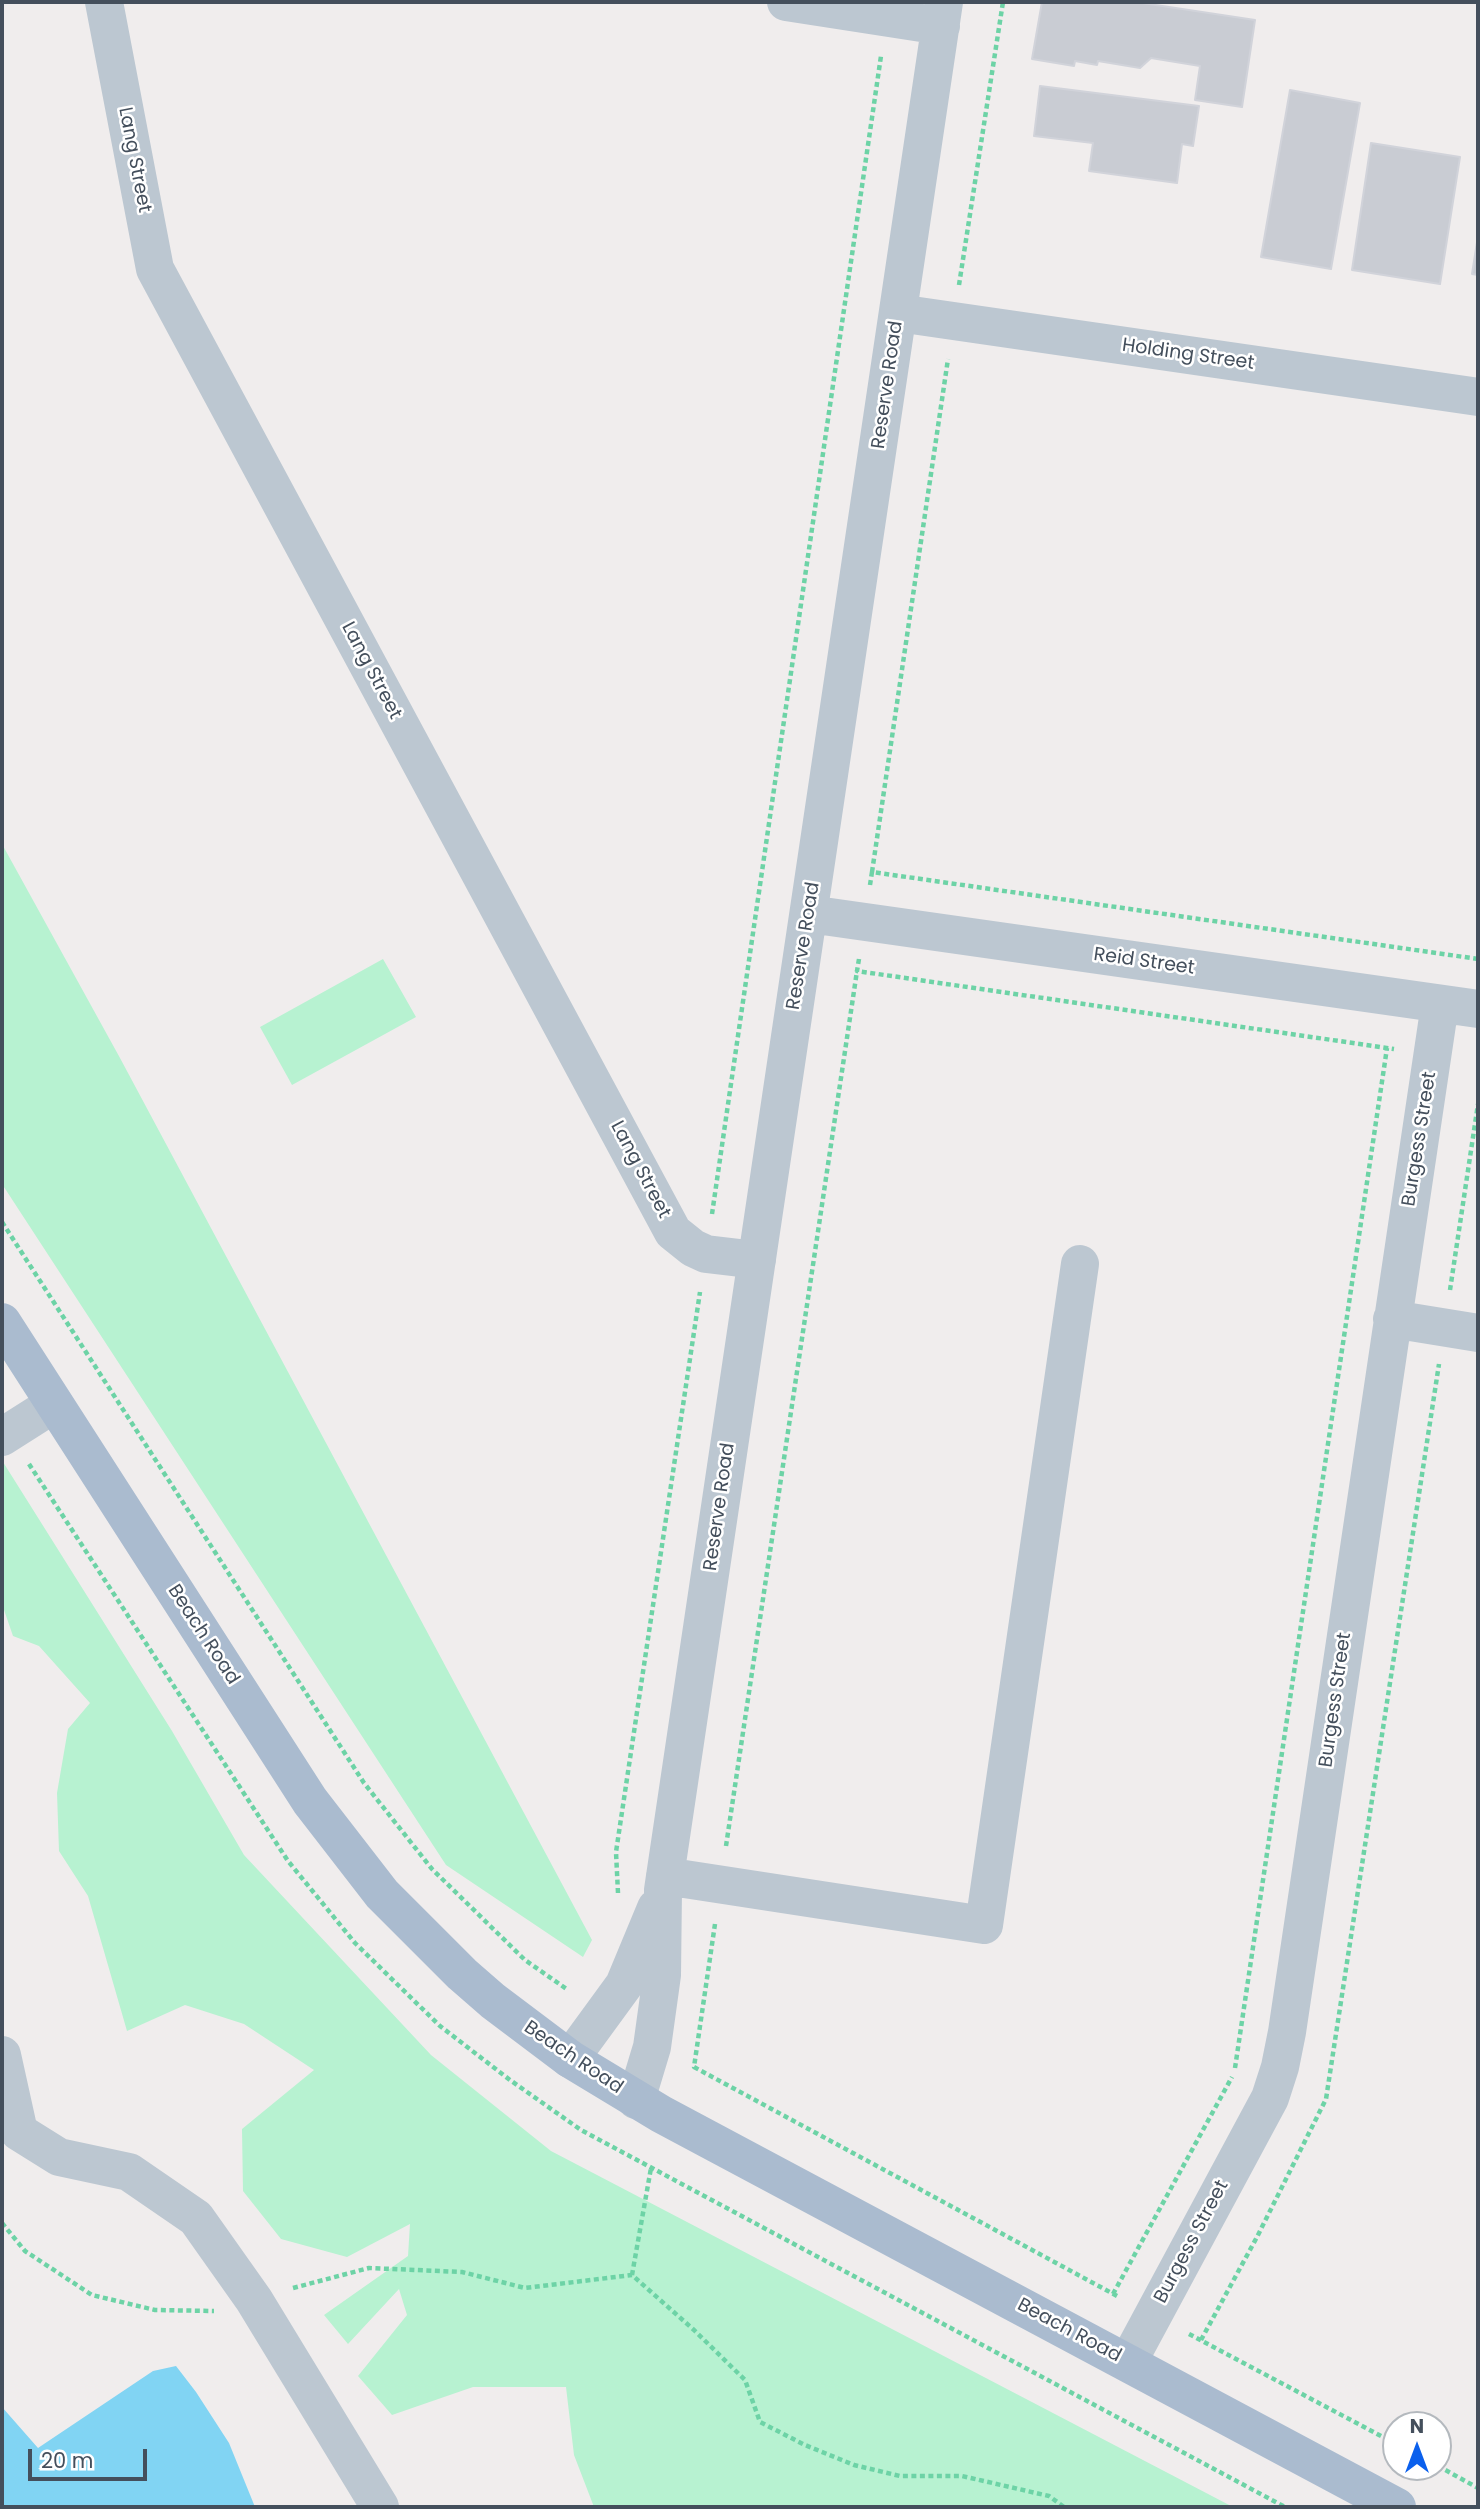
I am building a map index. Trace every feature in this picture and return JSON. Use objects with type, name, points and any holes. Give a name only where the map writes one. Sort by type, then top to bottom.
[{"type":"main road","name":"Beach Road","points":[[2,1322],[310,1801],[382,1894],[462,1974],[527,2028],[570,2059],[636,2099],[1397,2507]]},
{"type":"street","name":"Lang Street","points":[[104,2],[155,269],[673,1232],[693,1248],[706,1254],[757,1260]]},
{"type":"street","points":[[786,2],[887,17],[942,14]]},
{"type":"street","name":"Reserve Road","points":[[636,2099],[652,2047],[662,1975],[664,1883],[942,14]]},
{"type":"street","name":"Holding Street","points":[[898,313],[1478,397]]},
{"type":"street","name":"Reid Street","points":[[809,914],[1478,1009]]},
{"type":"street","name":"Burgess Street","points":[[1128,2362],[1270,2098],[1280,2067],[1440,1004]]},
{"type":"street","points":[[664,1883],[721,1884],[984,1925],[1080,1264]]},
{"type":"street","points":[[1392,1319],[1478,1333]]},
{"type":"street","points":[[2,1437],[54,1404]]},
{"type":"street","name":"Reserve Road","points":[[570,2059],[624,1985],[664,1883]]},
{"type":"street","points":[[2,2055],[19,2132],[59,2157],[128,2172],[196,2218],[254,2300],[380,2507]]},
{"type":"path","points":[[872,872],[1003,2]]},
{"type":"path","points":[[618,1898],[618,1839],[887,17]]},
{"type":"path","points":[[694,2067],[857,971]]},
{"type":"path","points":[[1113,2294],[1234,2074],[1387,1048]]},
{"type":"path","points":[[2,1222],[364,1783],[432,1869],[525,1960],[604,2014]]},
{"type":"path","points":[[568,1990],[580,1984]]},
{"type":"path","points":[[652,2047],[694,2067],[1382,2437]]},
{"type":"path","points":[[632,2275],[651,2168]]},
{"type":"path","points":[[2,2223],[25,2251],[92,2295],[155,2310],[223,2311],[305,2284],[369,2269],[462,2272],[525,2288],[632,2275],[745,2380],[760,2421],[805,2445],[854,2465],[900,2476],[962,2476],[1049,2496],[1064,2507]]},
{"type":"path","points":[[1452,2474],[1478,2488]]},
{"type":"green space","points":[[2,844],[120,1058],[592,1940],[583,1957],[446,1865],[2,1184]]},
{"type":"green space","points":[[383,959],[416,1017],[292,1085],[260,1027]]},
{"type":"green space","points":[[3,1462],[172,1731],[244,1855],[431,2055],[551,2151],[1233,2507],[594,2507],[574,2455],[566,2387],[473,2387],[392,2415],[358,2376],[407,2315],[399,2289],[348,2344],[324,2315],[408,2256],[410,2224],[347,2257],[281,2239],[243,2191],[242,2129],[314,2070],[244,2024],[185,2005],[127,2031],[88,1896],[59,1851],[57,1793],[68,1729],[90,1703],[39,1646],[13,1636],[2,1604]]},
{"type":"water","points":[[176,2366],[229,2443],[255,2507],[2,2507],[2,2407],[38,2448],[153,2371]]},
{"type":"building","points":[[1042,2],[1136,2],[1255,20],[1242,107],[1195,100],[1200,66],[1151,58],[1140,68],[1098,61],[1097,65],[1075,61],[1074,66],[1032,59]]},
{"type":"building","points":[[1040,86],[1199,106],[1193,146],[1182,144],[1177,183],[1089,171],[1093,143],[1034,136]]},
{"type":"building","points":[[1290,90],[1360,103],[1331,269],[1261,257]]},
{"type":"building","points":[[1371,143],[1460,157],[1440,284],[1352,270]]},
{"type":"building","points":[[1478,236],[1478,275],[1472,274]]}]
